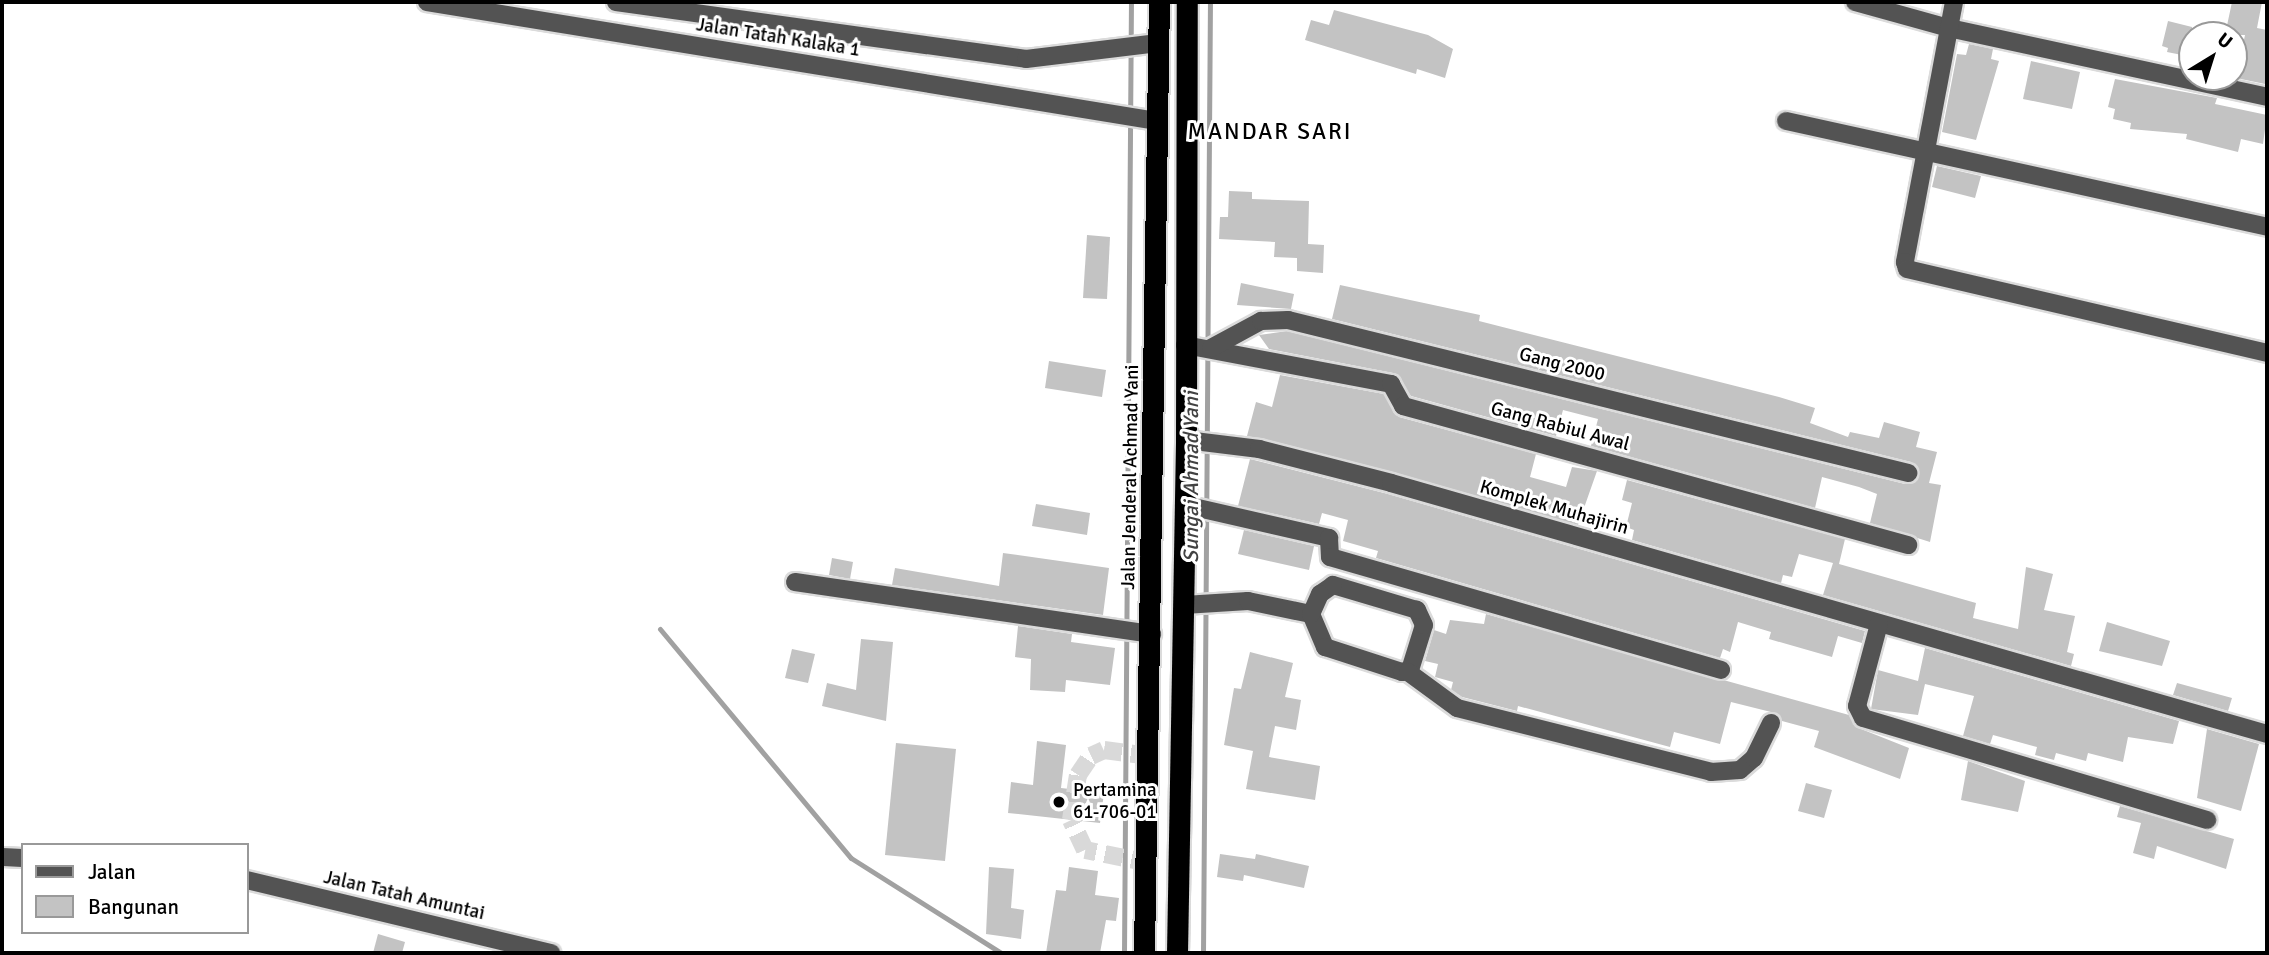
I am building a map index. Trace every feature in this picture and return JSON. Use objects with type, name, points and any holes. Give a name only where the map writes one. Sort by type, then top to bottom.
[{"type":"highway","name":"Jalan Jenderal Achmad Yani","points":[[1144,949],[1134,631],[1157,252],[1139,118],[1158,2]]},
{"type":"highway","points":[[1177,951],[1199,442],[1198,346],[1184,255],[1187,2]]},
{"type":"highway","points":[[1157,252],[1184,255]]},
{"type":"street","name":"Jalan Tatah Kalaka 1","points":[[427,2],[1139,118]]},
{"type":"street","points":[[616,2],[1026,59],[1149,44]]},
{"type":"street","points":[[1855,2],[1949,28],[2267,97]]},
{"type":"street","points":[[1954,2],[1905,262],[1911,272],[2267,353]]},
{"type":"street","points":[[1786,121],[2267,227]]},
{"type":"street","name":"Gang 2000","points":[[1198,346],[1261,321],[1288,320],[1908,473]]},
{"type":"street","name":"Gang Rabiul Awal","points":[[1198,346],[1391,384],[1403,405],[1908,545]]},
{"type":"street","name":"Komplek Muhajirin","points":[[1199,442],[1259,449],[1391,483],[2267,734]]},
{"type":"street","points":[[1197,508],[1329,538],[1330,557],[1721,670]]},
{"type":"street","points":[[795,582],[1134,631]]},
{"type":"street","points":[[1408,672],[1424,625],[1417,610],[1333,585],[1320,594],[1311,614],[1325,647],[1408,672],[1457,708],[1711,772],[1740,770],[1754,758],[1771,723]]},
{"type":"street","points":[[1191,605],[1248,601],[1311,614]]},
{"type":"street","points":[[1879,624],[1857,706],[1863,718],[2207,820]]},
{"type":"street","points":[[2,856],[21,858]]},
{"type":"street","name":"Jalan Tatah Amuntai","points":[[248,880],[551,953]]},
{"type":"building","points":[[2232,2],[2262,2],[2257,28],[2267,30],[2265,84],[2248,80],[2248,21],[2228,21]]},
{"type":"building","points":[[1334,10],[1428,35],[1453,49],[1445,78],[1417,69],[1416,74],[1305,40],[1311,20],[1329,25]]},
{"type":"building","points":[[2168,21],[2178,24],[2178,54],[2167,52],[2168,48],[2162,46]]},
{"type":"building","points":[[1969,44],[1993,49],[1991,59],[1999,61],[1976,140],[1942,132],[1957,54],[1966,55]]},
{"type":"building","points":[[2031,61],[2080,72],[2072,109],[2023,99]]},
{"type":"building","points":[[2115,79],[2217,98],[2215,104],[2267,115],[2263,144],[2241,139],[2238,152],[2186,139],[2187,134],[2130,129],[2131,123],[2113,119],[2115,109],[2108,107]]},
{"type":"building","points":[[1937,166],[1981,176],[1975,198],[1932,187]]},
{"type":"building","points":[[1229,191],[1252,192],[1252,199],[1309,201],[1308,244],[1324,245],[1323,273],[1297,271],[1297,258],[1274,257],[1275,242],[1219,239],[1220,217],[1228,217]]},
{"type":"building","points":[[1087,235],[1110,237],[1107,299],[1083,298]]},
{"type":"building","points":[[1241,283],[1294,294],[1291,309],[1237,305]]},
{"type":"building","points":[[1340,285],[1480,315],[1479,321],[1779,397],[1815,408],[1810,423],[1848,437],[1850,432],[1879,438],[1884,422],[1920,432],[1916,447],[1937,452],[1929,483],[1941,485],[1930,542],[1870,523],[1877,494],[1859,487],[1822,477],[1815,508],[1591,446],[1598,419],[1563,410],[1556,436],[1411,396],[1393,373],[1269,349],[1259,335],[1287,331],[1905,484],[1919,476],[1911,462],[1332,319]]},
{"type":"building","points":[[1049,361],[1106,370],[1102,397],[1045,388]]},
{"type":"building","points":[[1280,375],[1384,394],[1399,417],[1536,454],[1530,477],[1566,487],[1572,467],[1597,471],[1578,525],[1247,436],[1256,402],[1272,407]]},
{"type":"building","points":[[1250,459],[1388,494],[1865,631],[1862,643],[1838,636],[1832,657],[1769,639],[1771,632],[1738,622],[1730,652],[1723,649],[1720,658],[1376,558],[1378,551],[1343,541],[1348,520],[1322,513],[1319,524],[1238,506]]},
{"type":"building","points":[[1627,480],[1845,539],[1839,564],[1976,603],[1973,618],[2018,629],[2026,567],[2053,574],[2044,610],[2075,616],[2067,652],[2074,654],[2071,666],[1823,595],[1833,563],[1799,554],[1792,577],[1783,575],[1781,583],[1632,540],[1634,530],[1626,527],[1632,503],[1622,500]]},
{"type":"building","points":[[1036,504],[1090,513],[1087,535],[1032,526]]},
{"type":"building","points":[[1244,530],[1314,546],[1309,570],[1238,554]]},
{"type":"building","points":[[1003,553],[1109,568],[1103,615],[892,585],[895,568],[999,586]]},
{"type":"building","points":[[832,558],[853,562],[850,579],[829,575]]},
{"type":"building","points":[[1486,614],[1849,715],[1856,727],[1909,748],[1900,779],[1814,747],[1819,731],[1782,721],[1775,713],[1731,702],[1720,744],[1674,732],[1670,747],[1518,706],[1517,711],[1462,697],[1451,690],[1453,682],[1435,677],[1438,664],[1425,661],[1434,630],[1446,634],[1450,620],[1484,624]]},
{"type":"building","points":[[2107,622],[2170,641],[2162,666],[2099,651]]},
{"type":"building","points":[[1018,626],[1072,634],[1071,642],[1115,648],[1110,685],[1066,680],[1065,692],[1030,690],[1031,659],[1015,657]]},
{"type":"building","points":[[861,639],[893,642],[886,721],[822,706],[827,683],[856,690]]},
{"type":"building","points":[[1925,648],[2179,721],[2173,744],[2128,737],[2123,762],[2088,753],[2086,761],[2056,753],[2054,760],[2035,755],[2037,747],[1993,735],[1990,744],[1963,736],[1974,696],[1925,684],[1918,715],[1871,709],[1878,670],[1918,681]]},
{"type":"building","points":[[792,649],[815,654],[808,683],[785,678]]},
{"type":"building","points":[[1250,652],[1293,663],[1285,697],[1301,700],[1296,730],[1275,726],[1269,757],[1320,766],[1315,800],[1246,789],[1253,751],[1224,745],[1234,688],[1241,689]]},
{"type":"building","points":[[2177,683],[2232,698],[2228,711],[2173,695]]},
{"type":"building","points":[[2207,729],[2259,744],[2241,811],[2197,798]]},
{"type":"building","points":[[1037,741],[1066,745],[1061,788],[1104,793],[1100,823],[1008,813],[1011,782],[1033,785]]},
{"type":"building","points":[[896,743],[956,749],[945,861],[885,855]]},
{"type":"building","points":[[1968,761],[2025,781],[2018,812],[1961,800]]},
{"type":"building","points":[[1806,783],[1832,790],[1824,818],[1798,811]]},
{"type":"building","points":[[2120,806],[2234,839],[2226,869],[2157,846],[2154,859],[2133,853],[2141,823],[2117,817]]},
{"type":"building","points":[[1220,854],[1255,859],[1256,854],[1309,866],[1304,888],[1244,875],[1243,881],[1217,877]]},
{"type":"building","points":[[989,867],[1014,869],[1011,908],[1024,910],[1021,939],[986,934]]},
{"type":"building","points":[[1069,867],[1098,871],[1095,895],[1119,898],[1116,921],[1106,920],[1100,953],[1046,953],[1056,890],[1066,891]]},
{"type":"building","points":[[378,934],[405,942],[402,953],[373,953]]},
{"type":"waterway","name":"Sungai Ahmad Yani","points":[[1124,953],[1131,2]]},
{"type":"waterway","name":"Sungai Ahmad Yani","points":[[1203,953],[1210,2]]},
{"type":"waterway","points":[[660,629],[851,858],[1001,953]]},
{"type":"tunnel","points":[[1149,756],[1104,750],[1091,756],[1078,775],[1071,820],[1085,850],[1149,863]]},
{"type":"place","name":"Pertamina 61-706-01","points":[[1059,802]]},
{"type":"district","name":"MANDAR SARI","points":[[1270,132]]}]
